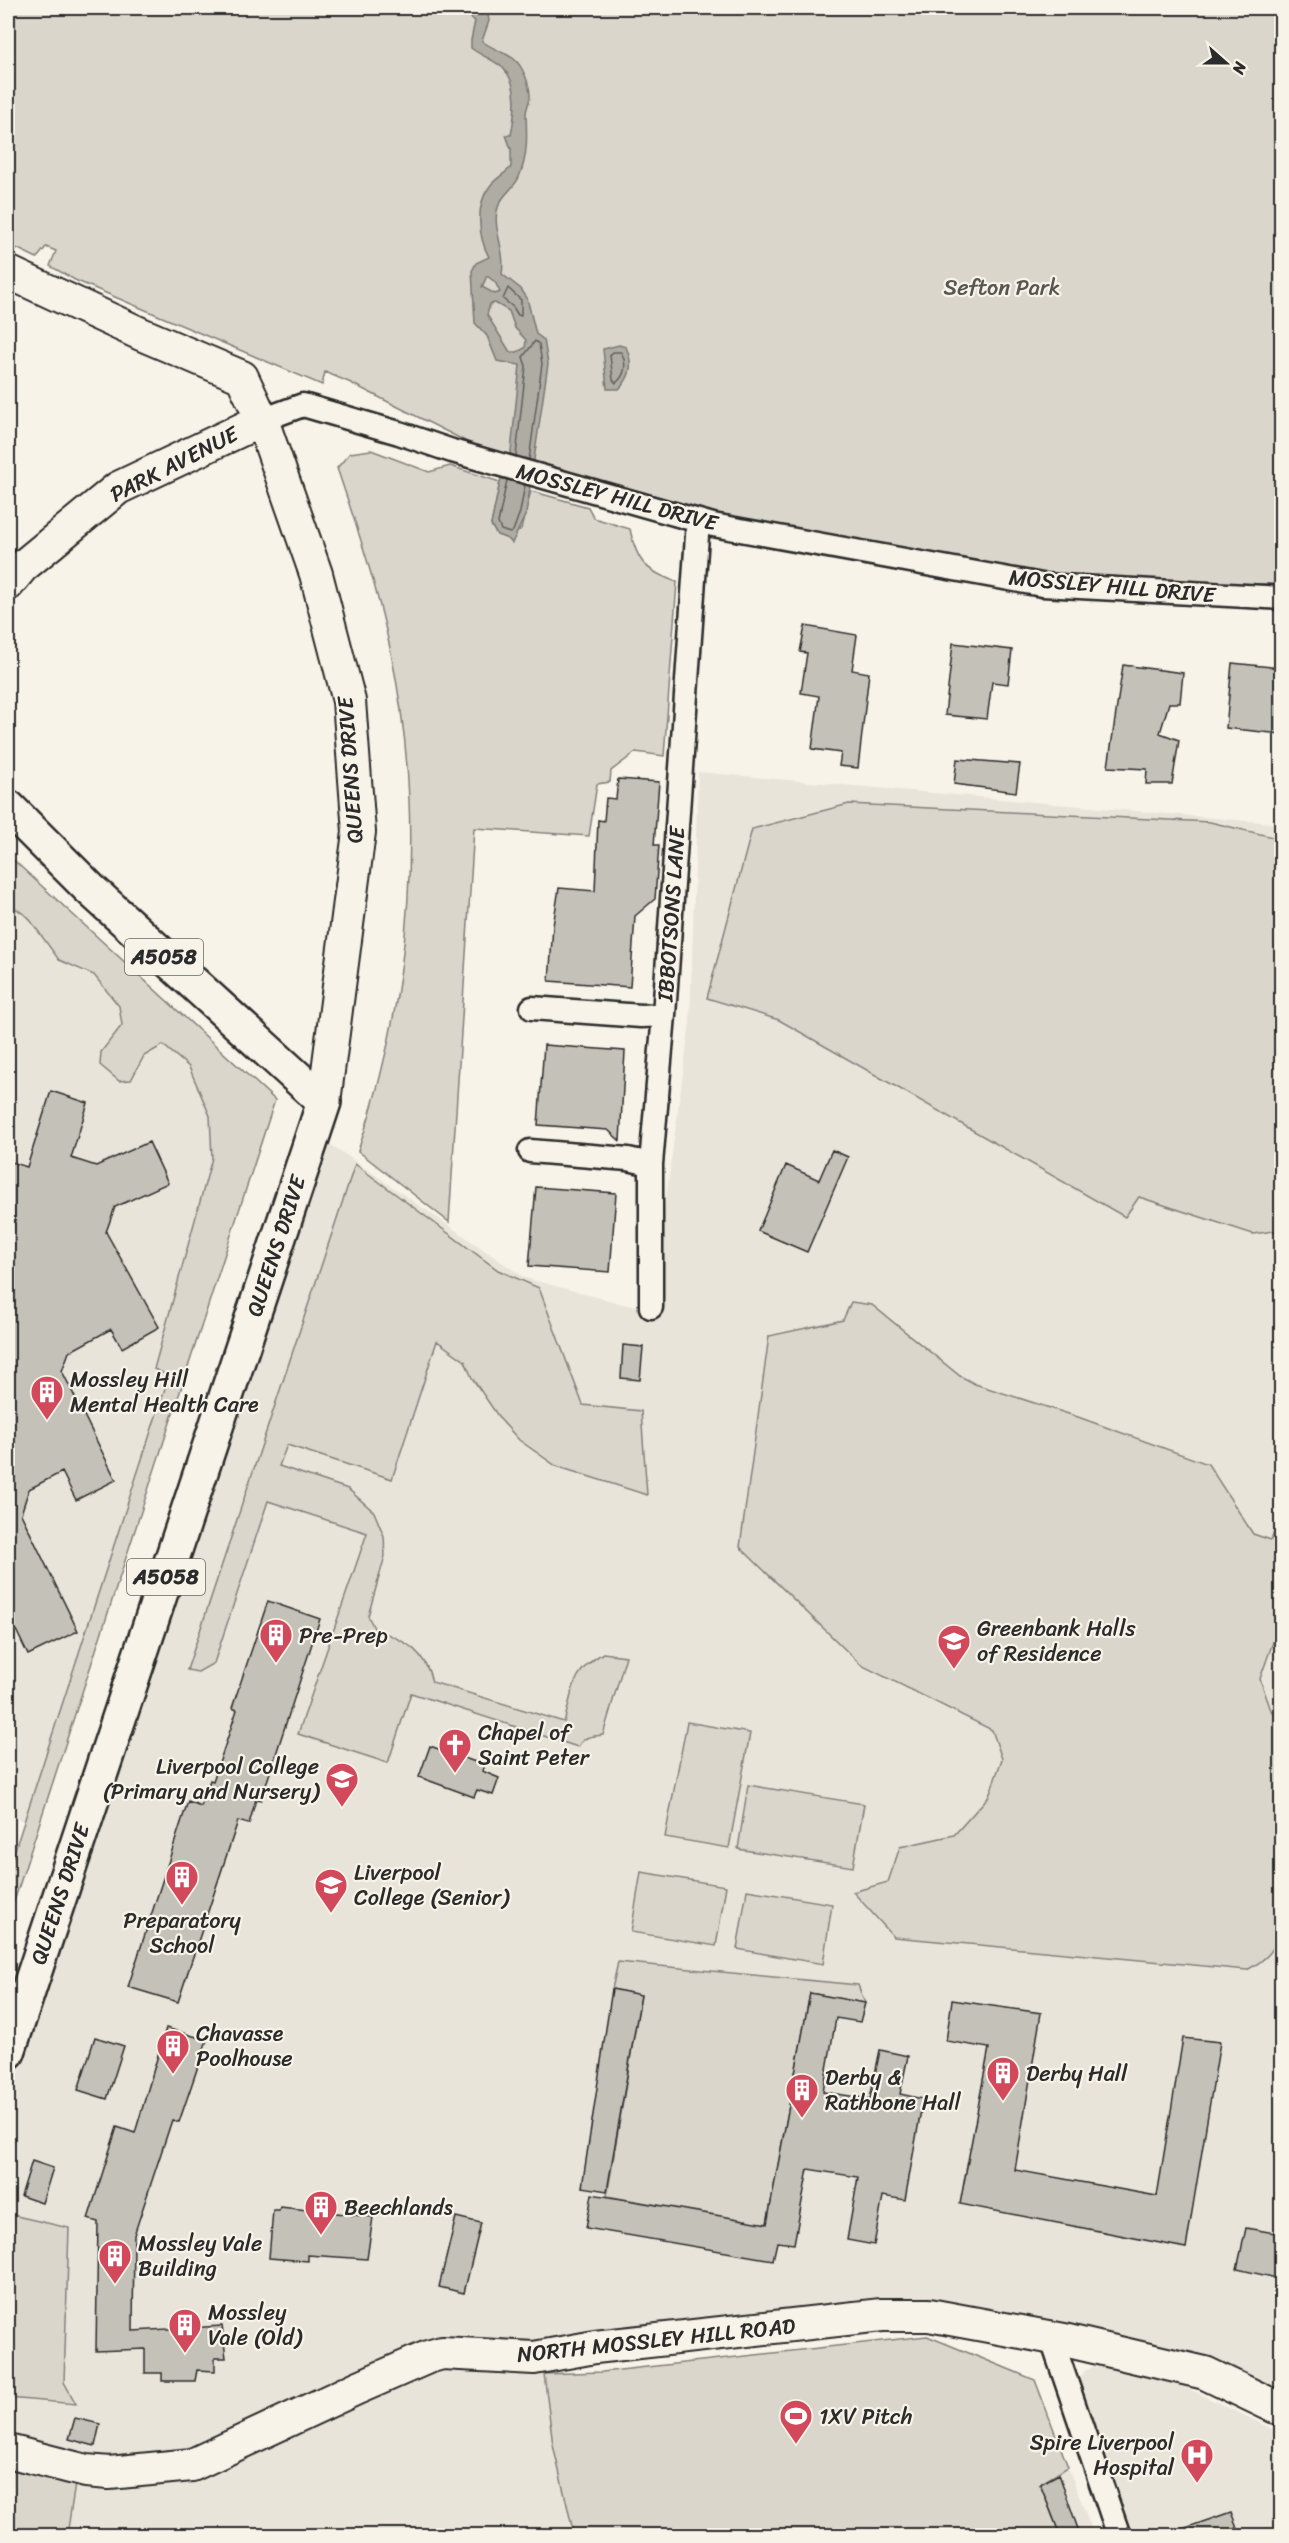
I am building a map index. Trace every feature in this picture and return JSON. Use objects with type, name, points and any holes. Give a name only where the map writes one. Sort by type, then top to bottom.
[{"type":"main road","name":"A5058","points":[[8,807],[90,889],[324,1102]]},
{"type":"main road","name":"QUEENS DRIVE","points":[[8,2052],[324,1102]]},
{"type":"street","points":[[8,272],[141,334],[242,377],[262,420]]},
{"type":"street","name":"MOSSLEY HILL DRIVE","points":[[262,420],[303,405],[592,492],[698,520],[1042,585],[1281,598]]},
{"type":"street","name":"PARK AVENUE","points":[[8,584],[22,567],[118,488],[262,420]]},
{"type":"street","name":"QUEENS DRIVE","points":[[262,420],[316,574],[349,701],[359,832],[324,1102]]},
{"type":"street","name":"IBBOTSONS LANE","points":[[651,1307],[651,1164],[664,1015],[698,520]]},
{"type":"street","points":[[532,1008],[642,1016],[664,1015]]},
{"type":"street","points":[[530,1151],[628,1159],[651,1164]]},
{"type":"street","name":"NORTH MOSSLEY HILL ROAD","points":[[8,2451],[86,2471],[109,2473],[192,2465],[428,2356],[442,2354],[534,2358],[595,2347],[882,2315],[929,2315],[1052,2340],[1064,2340],[1205,2373],[1281,2410]]},
{"type":"street","points":[[1052,2340],[1119,2535]]},
{"type":"shaded area","points":[[698,772],[1281,824],[1281,2410],[929,2315],[565,2353],[530,2375],[602,2372],[927,2336],[1035,2380],[1094,2535],[8,2536],[8,2052],[314,1133],[525,1278],[627,1305],[651,1307],[690,1022]]},
{"type":"shaded area","points":[[8,855],[275,1100],[37,1826],[8,1815]]},
{"type":"shaded area","name":"Spire Liverpool Hospital","points":[[1094,2366],[1141,2370],[1183,2386],[1281,2433],[1281,2535],[1130,2535],[1080,2396],[1080,2378],[1085,2371]]},
{"type":"green space","name":"Sefton Park","points":[[8,8],[1281,8],[1281,584],[1070,583],[741,522],[481,449],[325,372],[322,385],[75,280],[50,266],[56,251],[46,247],[37,258],[8,244]]},
{"type":"green space","points":[[371,450],[429,472],[450,466],[500,482],[491,525],[497,535],[508,539],[521,529],[531,491],[588,507],[594,518],[630,529],[636,550],[644,564],[658,574],[677,582],[664,756],[636,752],[611,771],[610,782],[597,784],[589,836],[474,828],[449,1222],[358,1151],[377,1090],[402,965],[408,901],[410,837],[401,710],[390,648],[373,580],[337,468],[350,453]]},
{"type":"green space","points":[[849,804],[1210,822],[1281,839],[1281,1230],[1253,1234],[1139,1197],[1125,1217],[779,1020],[707,998],[752,829]]},
{"type":"green space","points":[[8,855],[275,1100],[8,1920],[8,1871],[169,1376],[154,1369],[212,1158],[210,1116],[189,1067],[163,1045],[144,1056],[131,1080],[119,1081],[100,1065],[101,1052],[122,1025],[119,1006],[94,975],[59,960],[28,917],[8,903]]},
{"type":"green space","points":[[355,1164],[498,1270],[539,1288],[583,1405],[641,1411],[647,1495],[556,1466],[519,1440],[500,1419],[472,1378],[465,1361],[437,1341],[392,1479],[287,1445],[279,1466],[348,1489],[374,1512],[384,1536],[385,1556],[368,1616],[374,1628],[403,1642],[418,1653],[424,1661],[432,1682],[564,1722],[572,1691],[584,1668],[603,1653],[626,1656],[603,1735],[588,1737],[578,1747],[411,1693],[388,1763],[298,1734],[367,1533],[268,1501],[214,1663],[198,1672],[187,1670]]},
{"type":"green space","points":[[851,1302],[872,1305],[960,1376],[975,1384],[1078,1417],[1208,1464],[1253,1534],[1271,1540],[1281,1515],[1281,1619],[1260,1679],[1272,1713],[1281,1708],[1282,1926],[1270,1952],[1255,1966],[1247,1970],[894,1937],[853,1892],[888,1882],[900,1847],[954,1835],[989,1796],[1002,1759],[992,1730],[861,1665],[740,1547],[769,1336],[843,1320]]},
{"type":"green space","points":[[687,1722],[750,1733],[729,1848],[665,1837]]},
{"type":"green space","points":[[748,1785],[864,1804],[853,1867],[738,1849]]},
{"type":"green space","points":[[641,1872],[726,1886],[716,1946],[631,1932]]},
{"type":"green space","points":[[747,1890],[832,1904],[823,1964],[737,1949]]},
{"type":"green space","points":[[618,1962],[858,1985],[865,2003],[810,1993],[767,2224],[607,2196],[641,1995],[612,1989]]},
{"type":"green space","points":[[12,2215],[69,2228],[64,2382],[76,2404],[8,2398],[8,2264]]},
{"type":"green space","points":[[927,2336],[1035,2380],[1068,2467],[1040,2484],[1060,2535],[574,2535],[553,2445],[544,2374],[602,2372]]},
{"type":"green space","points":[[16,2468],[75,2484],[67,2535],[13,2535],[8,2511],[8,2470]]},
{"type":"water","points":[[459,8],[487,8],[489,21],[482,41],[517,62],[525,76],[530,96],[526,112],[526,146],[522,169],[517,181],[501,201],[496,218],[503,265],[502,274],[521,289],[527,298],[536,334],[544,340],[548,364],[526,514],[512,543],[497,535],[491,525],[500,482],[511,451],[520,365],[497,361],[487,336],[475,323],[472,271],[476,263],[489,257],[482,240],[480,212],[490,186],[511,167],[511,149],[506,135],[511,135],[515,100],[512,83],[503,68],[471,48],[475,21]],"holes":[[[487,276],[495,282],[500,292],[495,294],[482,287]],[[495,303],[509,311],[515,328],[526,340],[525,348],[517,352],[510,352],[487,315],[490,304]]]},
{"type":"water","points":[[619,345],[626,347],[630,364],[629,374],[619,389],[607,389],[603,349]]},
{"type":"building","points":[[805,626],[857,635],[852,670],[869,673],[858,768],[839,766],[841,753],[812,749],[819,696],[801,693],[807,653],[800,652]]},
{"type":"building","points":[[953,643],[1012,650],[1008,684],[992,682],[987,719],[945,715]]},
{"type":"building","points":[[1232,663],[1281,668],[1281,734],[1226,728]]},
{"type":"building","points":[[1123,665],[1183,673],[1180,703],[1169,703],[1160,733],[1179,740],[1172,784],[1146,784],[1147,769],[1108,767]]},
{"type":"building","points":[[957,759],[1020,764],[1016,792],[954,784]]},
{"type":"building","points":[[618,779],[659,782],[654,845],[659,845],[655,899],[635,916],[630,987],[549,981],[553,926],[559,888],[595,891],[598,820],[604,821],[606,798],[616,799]]},
{"type":"building","points":[[544,1045],[625,1051],[620,1141],[608,1130],[538,1125]]},
{"type":"building","name":"Mossley Hill Mental Health Care","points":[[51,1091],[88,1103],[71,1158],[96,1166],[149,1142],[168,1183],[115,1207],[106,1232],[159,1327],[122,1348],[111,1329],[69,1352],[62,1371],[116,1480],[76,1500],[62,1472],[29,1489],[21,1514],[78,1631],[28,1655],[16,1630],[8,1634],[8,1161],[27,1167]]},
{"type":"building","points":[[832,1150],[848,1157],[807,1252],[758,1231],[786,1165],[819,1180]]},
{"type":"building","points":[[536,1187],[616,1193],[610,1272],[529,1266]]},
{"type":"building","points":[[623,1345],[643,1347],[640,1380],[621,1378]]},
{"type":"building","name":"Preparatory School","points":[[268,1601],[320,1619],[261,1800],[256,1799],[249,1824],[238,1821],[178,2002],[128,1987],[188,1801],[201,1806],[210,1780],[213,1781],[237,1710],[232,1708]]},
{"type":"building","name":"Chapel of Saint Peter","points":[[430,1746],[484,1765],[482,1771],[499,1778],[493,1795],[477,1790],[474,1797],[419,1777]]},
{"type":"building","points":[[612,1989],[641,1995],[607,2191],[582,2187]]},
{"type":"building","points":[[810,1993],[865,2003],[860,2022],[836,2018],[823,2092],[870,2099],[880,2050],[908,2056],[900,2094],[923,2099],[905,2200],[883,2196],[874,2245],[847,2240],[858,2177],[808,2169],[794,2244],[777,2242],[773,2260],[586,2228],[592,2194],[767,2224]]},
{"type":"building","name":"Derby Hall","points":[[952,2000],[1041,2013],[1015,2170],[1157,2196],[1183,2038],[1220,2042],[1186,2248],[960,2204],[989,2048],[946,2041]]},
{"type":"building","points":[[166,2028],[207,2040],[179,2122],[172,2120],[134,2235],[133,2331],[222,2326],[226,2358],[215,2358],[215,2371],[197,2370],[195,2381],[162,2381],[162,2373],[145,2373],[145,2349],[96,2351],[98,2222],[88,2219],[117,2127],[135,2133]]},
{"type":"building","points":[[95,2037],[124,2046],[107,2099],[78,2090]]},
{"type":"building","points":[[32,2161],[53,2168],[42,2203],[21,2196]]},
{"type":"building","name":"Beechlands","points":[[280,2207],[373,2217],[367,2259],[308,2255],[308,2261],[269,2258],[273,2210],[279,2210]]},
{"type":"building","points":[[456,2217],[481,2223],[464,2293],[439,2287]]},
{"type":"building","points":[[1246,2228],[1281,2234],[1281,2279],[1237,2269]]},
{"type":"building","points":[[75,2418],[100,2424],[95,2446],[69,2439]]},
{"type":"building","points":[[1059,2474],[1080,2535],[1060,2535],[1040,2484]]},
{"type":"building","points":[[1231,2512],[1240,2535],[1171,2535],[1171,2533]]},
{"type":"place","name":"Mossley Hill Mental Health Care","points":[[47,1421]]},
{"type":"place","name":"Pre-Prep","points":[[276,1664]]},
{"type":"place","name":"Greenbank Halls of Residence","points":[[954,1670]]},
{"type":"place","name":"Chapel of Saint Peter","points":[[455,1774]]},
{"type":"place","name":"Liverpool College (Primary and Nursery)","points":[[342,1808]]},
{"type":"place","name":"Preparatory School","points":[[182,1906]]},
{"type":"place","name":"Liverpool College (Senior)","points":[[331,1914]]},
{"type":"place","name":"Chavasse Poolhouse","points":[[173,2075]]},
{"type":"place","name":"Derby Hall","points":[[1003,2102]]},
{"type":"place","name":"Derby & Rathbone Hall","points":[[802,2119]]},
{"type":"place","name":"Beechlands","points":[[321,2236]]},
{"type":"place","name":"Mossley Vale Building","points":[[115,2285]]},
{"type":"place","name":"Mossley Vale (Old)","points":[[185,2354]]},
{"type":"place","name":"1XV Pitch","points":[[796,2445]]},
{"type":"place","name":"Spire Liverpool Hospital","points":[[1197,2484]]}]
